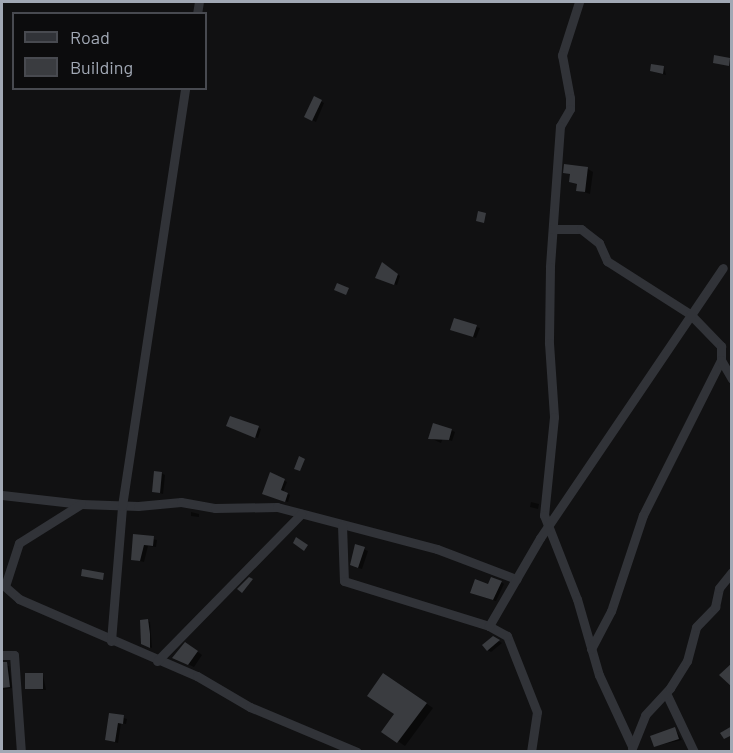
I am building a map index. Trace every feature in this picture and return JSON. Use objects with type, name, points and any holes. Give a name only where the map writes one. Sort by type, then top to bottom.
[{"type":"street","points":[[579,2],[562,55],[570,110],[560,126],[553,229],[549,343],[554,417],[544,515],[546,529],[577,599],[599,675],[632,749]]},
{"type":"street","points":[[111,641],[122,506],[185,90]]},
{"type":"street","points":[[553,229],[581,229],[598,243],[607,261],[690,314],[713,334],[721,346],[721,360],[643,515],[611,611],[591,649]]},
{"type":"street","points":[[489,626],[546,529],[723,268]]},
{"type":"street","points":[[721,360],[732,379]]},
{"type":"street","points":[[2,495],[122,506],[181,502],[215,508],[258,506],[302,514],[437,549],[516,579]]},
{"type":"street","points":[[81,504],[19,543],[3,585],[19,599],[157,661],[197,676],[250,707],[357,752]]},
{"type":"street","points":[[157,661],[302,514]]},
{"type":"street","points":[[342,525],[344,581],[489,626],[507,636],[537,711],[531,752]]},
{"type":"street","points":[[632,749],[645,715],[666,693],[687,661],[696,627],[715,607],[719,588],[732,572]]},
{"type":"street","points":[[2,655],[14,655],[21,752]]},
{"type":"street","points":[[666,693],[694,752]]},
{"type":"building","points":[[714,55],[730,58],[729,66],[713,63]]},
{"type":"building","points":[[651,64],[664,66],[663,74],[650,71]]},
{"type":"building","points":[[314,96],[322,100],[312,121],[304,117]]},
{"type":"building","points":[[564,164],[588,167],[585,192],[576,191],[577,184],[569,182],[570,174],[563,173]]},
{"type":"building","points":[[478,211],[486,213],[484,223],[476,221]]},
{"type":"building","points":[[382,262],[398,274],[394,285],[375,278]]},
{"type":"building","points":[[337,283],[349,288],[346,295],[334,290]]},
{"type":"building","points":[[454,318],[477,325],[473,337],[450,330]]},
{"type":"building","points":[[230,416],[259,426],[255,438],[226,426]]},
{"type":"building","points":[[433,423],[452,429],[449,440],[428,439]]},
{"type":"building","points":[[299,456],[305,459],[300,471],[294,469]]},
{"type":"building","points":[[154,471],[162,472],[160,493],[152,492]]},
{"type":"building","points":[[270,472],[285,479],[281,490],[288,493],[285,502],[262,494]]},
{"type":"building","points":[[133,534],[154,536],[153,546],[144,545],[140,561],[131,560]]},
{"type":"building","points":[[296,537],[308,545],[304,551],[293,543]]},
{"type":"building","points":[[355,544],[365,547],[358,568],[350,565]]},
{"type":"building","points":[[82,569],[104,573],[103,580],[81,576]]},
{"type":"building","points":[[249,577],[253,579],[242,593],[237,589]]},
{"type":"building","points":[[491,577],[502,581],[493,600],[470,593],[475,579],[488,584]]},
{"type":"building","points":[[148,619],[150,648],[141,644],[140,620]]},
{"type":"building","points":[[493,636],[500,640],[487,651],[482,645]]},
{"type":"building","points":[[185,642],[198,651],[188,665],[172,658]]},
{"type":"building","points":[[2,662],[7,662],[10,687],[2,688]]},
{"type":"building","points":[[732,663],[732,687],[719,675]]},
{"type":"building","points":[[25,673],[43,673],[43,689],[25,689]]},
{"type":"building","points":[[383,673],[427,703],[397,743],[381,732],[394,714],[367,696]]},
{"type":"building","points":[[109,713],[124,715],[123,724],[118,723],[115,742],[105,740]]},
{"type":"building","points":[[732,726],[732,735],[724,739],[720,733]]},
{"type":"building","points":[[675,727],[679,739],[654,747],[650,736]]}]
